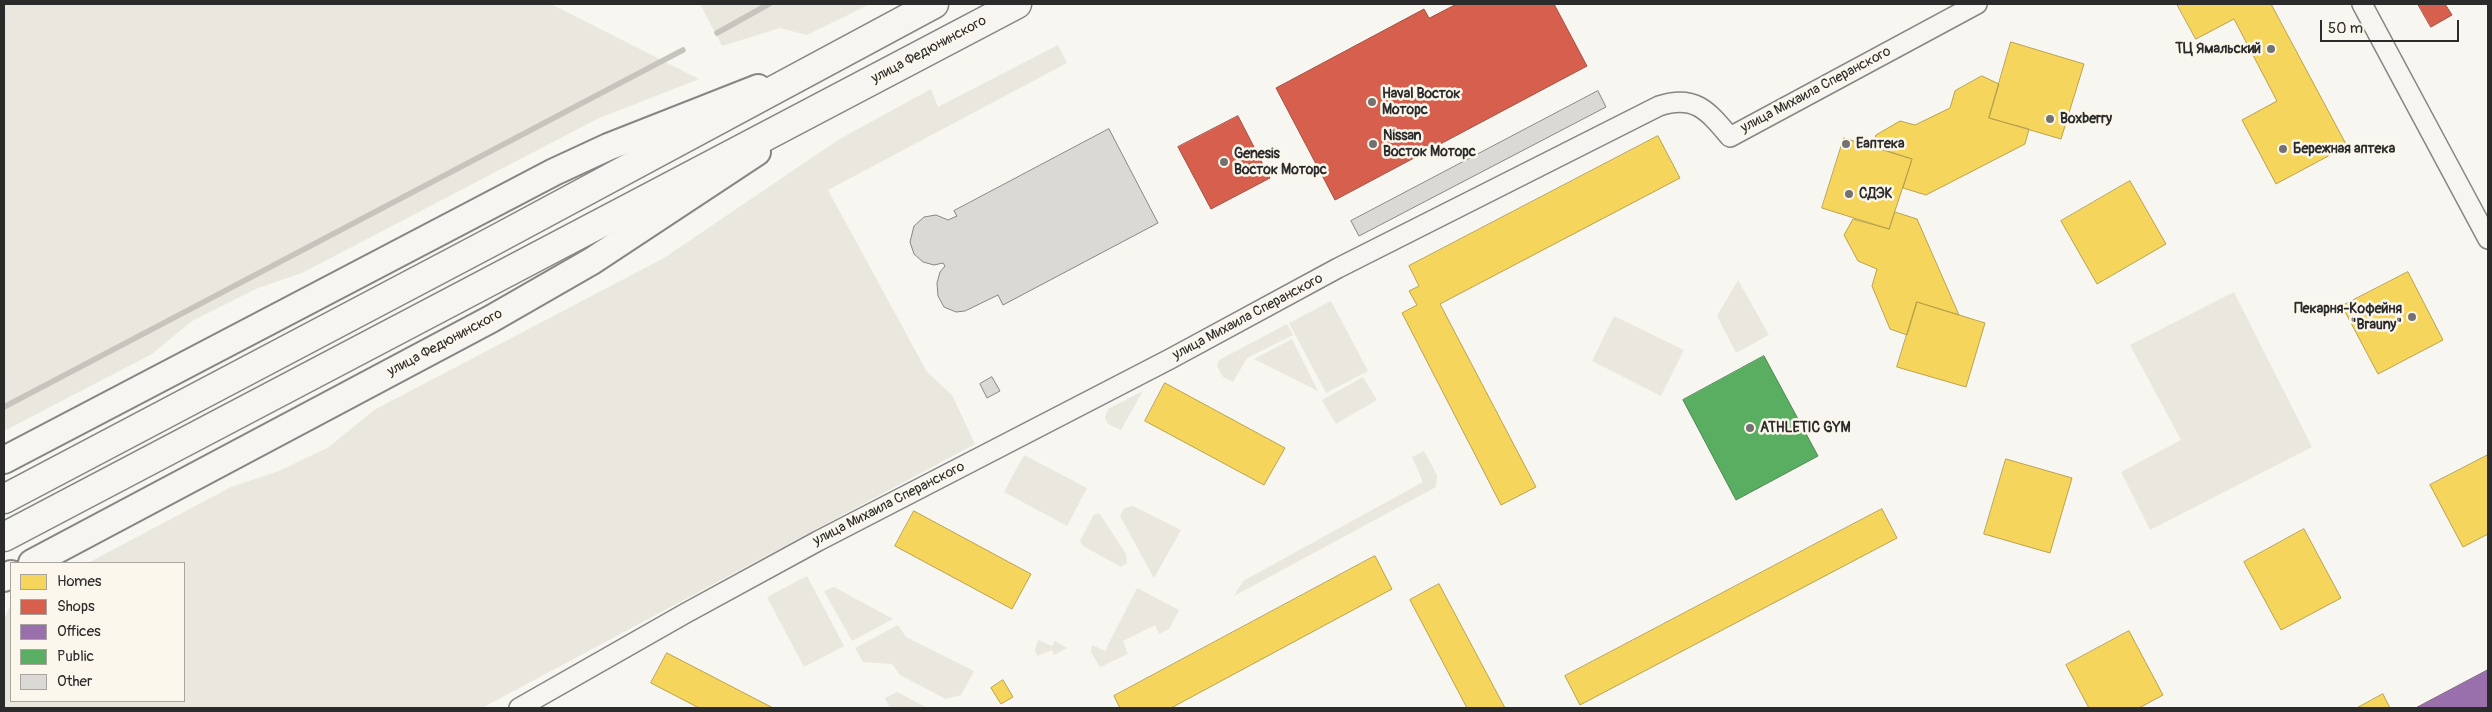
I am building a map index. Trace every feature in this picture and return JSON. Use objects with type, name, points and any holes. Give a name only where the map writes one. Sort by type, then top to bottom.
[{"type":"highway","points":[[9,496],[493,241],[822,62],[934,4]]},
{"type":"highway","name":"улица Федюнинского","points":[[4,537],[1017,4]]},
{"type":"main road","points":[[4,460],[554,172],[608,147],[822,62]]},
{"type":"main road","name":"улица Федюнинского","points":[[34,562],[491,319],[592,261],[842,96]]},
{"type":"street","name":"улица Михаила Сперанского","points":[[519,708],[818,540],[1170,359],[1338,268],[1659,106],[1677,100],[1697,105],[1712,117],[1730,137],[1977,4]]},
{"type":"street","points":[[2362,4],[2488,240]]},
{"type":"shaded area","points":[[4,4],[551,4],[699,79],[597,119],[302,273],[258,288],[192,321],[152,354],[4,431]]},
{"type":"shaded area","points":[[700,4],[870,4],[807,35],[780,28],[722,46]]},
{"type":"shaded area","points":[[1058,45],[1067,63],[828,190],[927,372],[952,395],[975,444],[482,708],[4,708],[4,619],[10,606],[10,702],[185,702],[185,562],[90,562],[231,487],[279,471],[329,447],[374,410],[664,258],[838,140],[931,89],[938,107]]},
{"type":"shaded area","points":[[1738,280],[1769,335],[1736,353],[1717,316]]},
{"type":"shaded area","points":[[2234,292],[2312,447],[2150,530],[2121,472],[2181,440],[2130,345]]},
{"type":"shaded area","points":[[1331,301],[1368,371],[1326,393],[1289,323]]},
{"type":"shaded area","points":[[1614,316],[1684,350],[1661,396],[1592,361]]},
{"type":"shaded area","points":[[1287,324],[1293,335],[1247,358],[1233,382],[1223,377],[1217,366],[1219,360]]},
{"type":"shaded area","points":[[1292,339],[1318,391],[1254,359]]},
{"type":"shaded area","points":[[1363,377],[1377,400],[1336,424],[1322,400]]},
{"type":"shaded area","points":[[1143,391],[1121,430],[1108,424],[1105,418],[1108,409]]},
{"type":"shaded area","points":[[1424,451],[1437,475],[1436,487],[1234,596],[1243,581],[1423,482],[1412,457]]},
{"type":"shaded area","points":[[1024,455],[1087,488],[1067,526],[1004,492]]},
{"type":"shaded area","points":[[1133,506],[1181,530],[1154,578],[1120,516],[1124,508]]},
{"type":"shaded area","points":[[1094,514],[1100,514],[1126,554],[1127,563],[1121,567],[1083,546],[1080,541]]},
{"type":"shaded area","points":[[807,576],[844,646],[804,667],[767,597]]},
{"type":"shaded area","points":[[834,587],[893,619],[852,641],[824,591]]},
{"type":"shaded area","points":[[1137,588],[1179,610],[1169,629],[1159,634],[1155,625],[1123,641],[1128,654],[1100,667],[1091,652],[1092,645],[1105,651]]},
{"type":"shaded area","points":[[898,625],[906,637],[974,671],[961,695],[946,699],[900,675],[892,664],[863,662],[855,648]]},
{"type":"shaded area","points":[[1038,640],[1052,646],[1055,641],[1067,648],[1054,655],[1052,650],[1037,656],[1035,650]]},
{"type":"shaded area","points":[[897,692],[928,708],[890,708],[885,698]]},
{"type":"building: Homes","points":[[2177,4],[2271,4],[2347,146],[2276,184],[2242,120],[2277,101],[2234,19],[2196,39]]},
{"type":"building: Homes","points":[[2011,42],[2084,64],[2061,139],[1989,118]]},
{"type":"building: Homes","points":[[1982,76],[1999,84],[1989,118],[2029,129],[2025,144],[1926,195],[1903,188],[1912,159],[1872,146],[1876,135],[1900,121],[1915,125],[1950,108],[1955,91]]},
{"type":"building: Homes","points":[[1658,136],[1680,178],[1440,304],[1536,487],[1501,505],[1402,313],[1417,305],[1409,291],[1419,286],[1409,266]]},
{"type":"building: Homes","points":[[1844,138],[1912,159],[1889,229],[1822,208]]},
{"type":"building: Homes","points":[[2130,181],[2166,244],[2097,284],[2061,221]]},
{"type":"building: Homes","points":[[1895,212],[1917,219],[1959,315],[1917,302],[1907,335],[1890,329],[1872,286],[1877,269],[1858,261],[1844,235],[1853,219],[1889,229]]},
{"type":"building: Homes","points":[[2408,272],[2443,340],[2378,374],[2342,306]]},
{"type":"building: Homes","points":[[1917,302],[1985,323],[1966,387],[1897,367]]},
{"type":"building: Homes","points":[[1165,383],[1285,448],[1264,485],[1145,421]]},
{"type":"building: Homes","points":[[2488,455],[2488,534],[2463,547],[2430,485]]},
{"type":"building: Homes","points":[[2006,459],[2072,478],[2050,553],[1984,534]]},
{"type":"building: Homes","points":[[1882,509],[1897,538],[1580,705],[1565,676]]},
{"type":"building: Homes","points":[[914,511],[1031,574],[1012,609],[895,546]]},
{"type":"building: Homes","points":[[2304,529],[2341,598],[2281,630],[2244,562]]},
{"type":"building: Homes","points":[[1375,556],[1392,589],[1171,708],[1120,708],[1114,696]]},
{"type":"building: Homes","points":[[1439,584],[1505,708],[1467,708],[1410,600]]},
{"type":"building: Homes","points":[[2129,631],[2163,695],[2139,708],[2089,708],[2066,665]]},
{"type":"building: Homes","points":[[667,653],[773,708],[699,708],[651,683]]},
{"type":"building: Homes","points":[[1003,680],[1013,697],[1001,704],[991,688]]},
{"type":"building: Homes","points":[[2383,694],[2390,708],[2357,708]]},
{"type":"building: Shops","name":"Nissan Восток Моторс","points":[[1457,4],[1554,4],[1587,66],[1335,200],[1276,88],[1424,9],[1429,18]]},
{"type":"building: Shops","points":[[2418,4],[2445,4],[2452,15],[2431,27]]},
{"type":"building: Shops","name":"Genesis Восток Моторс","points":[[1238,116],[1270,178],[1211,209],[1178,147]]},
{"type":"building: Offices","points":[[2488,670],[2488,708],[2416,708]]},
{"type":"building: Public","name":"ATHLETIC GYM","points":[[1764,356],[1818,456],[1736,500],[1683,400]]},
{"type":"building: Other","points":[[1598,91],[1606,107],[1359,236],[1351,221]]},
{"type":"building: Other","points":[[1109,129],[1158,223],[1003,305],[998,295],[965,311],[956,312],[944,307],[938,296],[937,283],[940,272],[945,266],[943,263],[934,265],[923,262],[914,254],[910,242],[914,226],[924,217],[936,215],[948,220],[957,216],[954,211]]},
{"type":"building: Other","points":[[992,377],[1000,391],[987,398],[980,384]]},
{"type":"waterway","points":[[717,33],[769,4]]},
{"type":"waterway","points":[[4,407],[683,50]]},
{"type":"place","name":"ТЦ Ямальский","points":[[2271,49]]},
{"type":"place","name":"Haval Восток Моторс","points":[[1372,102]]},
{"type":"place","name":"Boxberry","points":[[2050,119]]},
{"type":"place","name":"Nissan Восток Моторс","points":[[1373,144]]},
{"type":"place","name":"Еаптека","points":[[1846,144]]},
{"type":"place","name":"Бережная аптека","points":[[2283,149]]},
{"type":"place","name":"Genesis Восток Моторс","points":[[1224,162]]},
{"type":"place","name":"СДЭК","points":[[1849,194]]},
{"type":"place","name":"Пекарня-Кофейня \"Brauny\"","points":[[2412,317]]},
{"type":"place","name":"ATHLETIC GYM","points":[[1750,428]]}]
